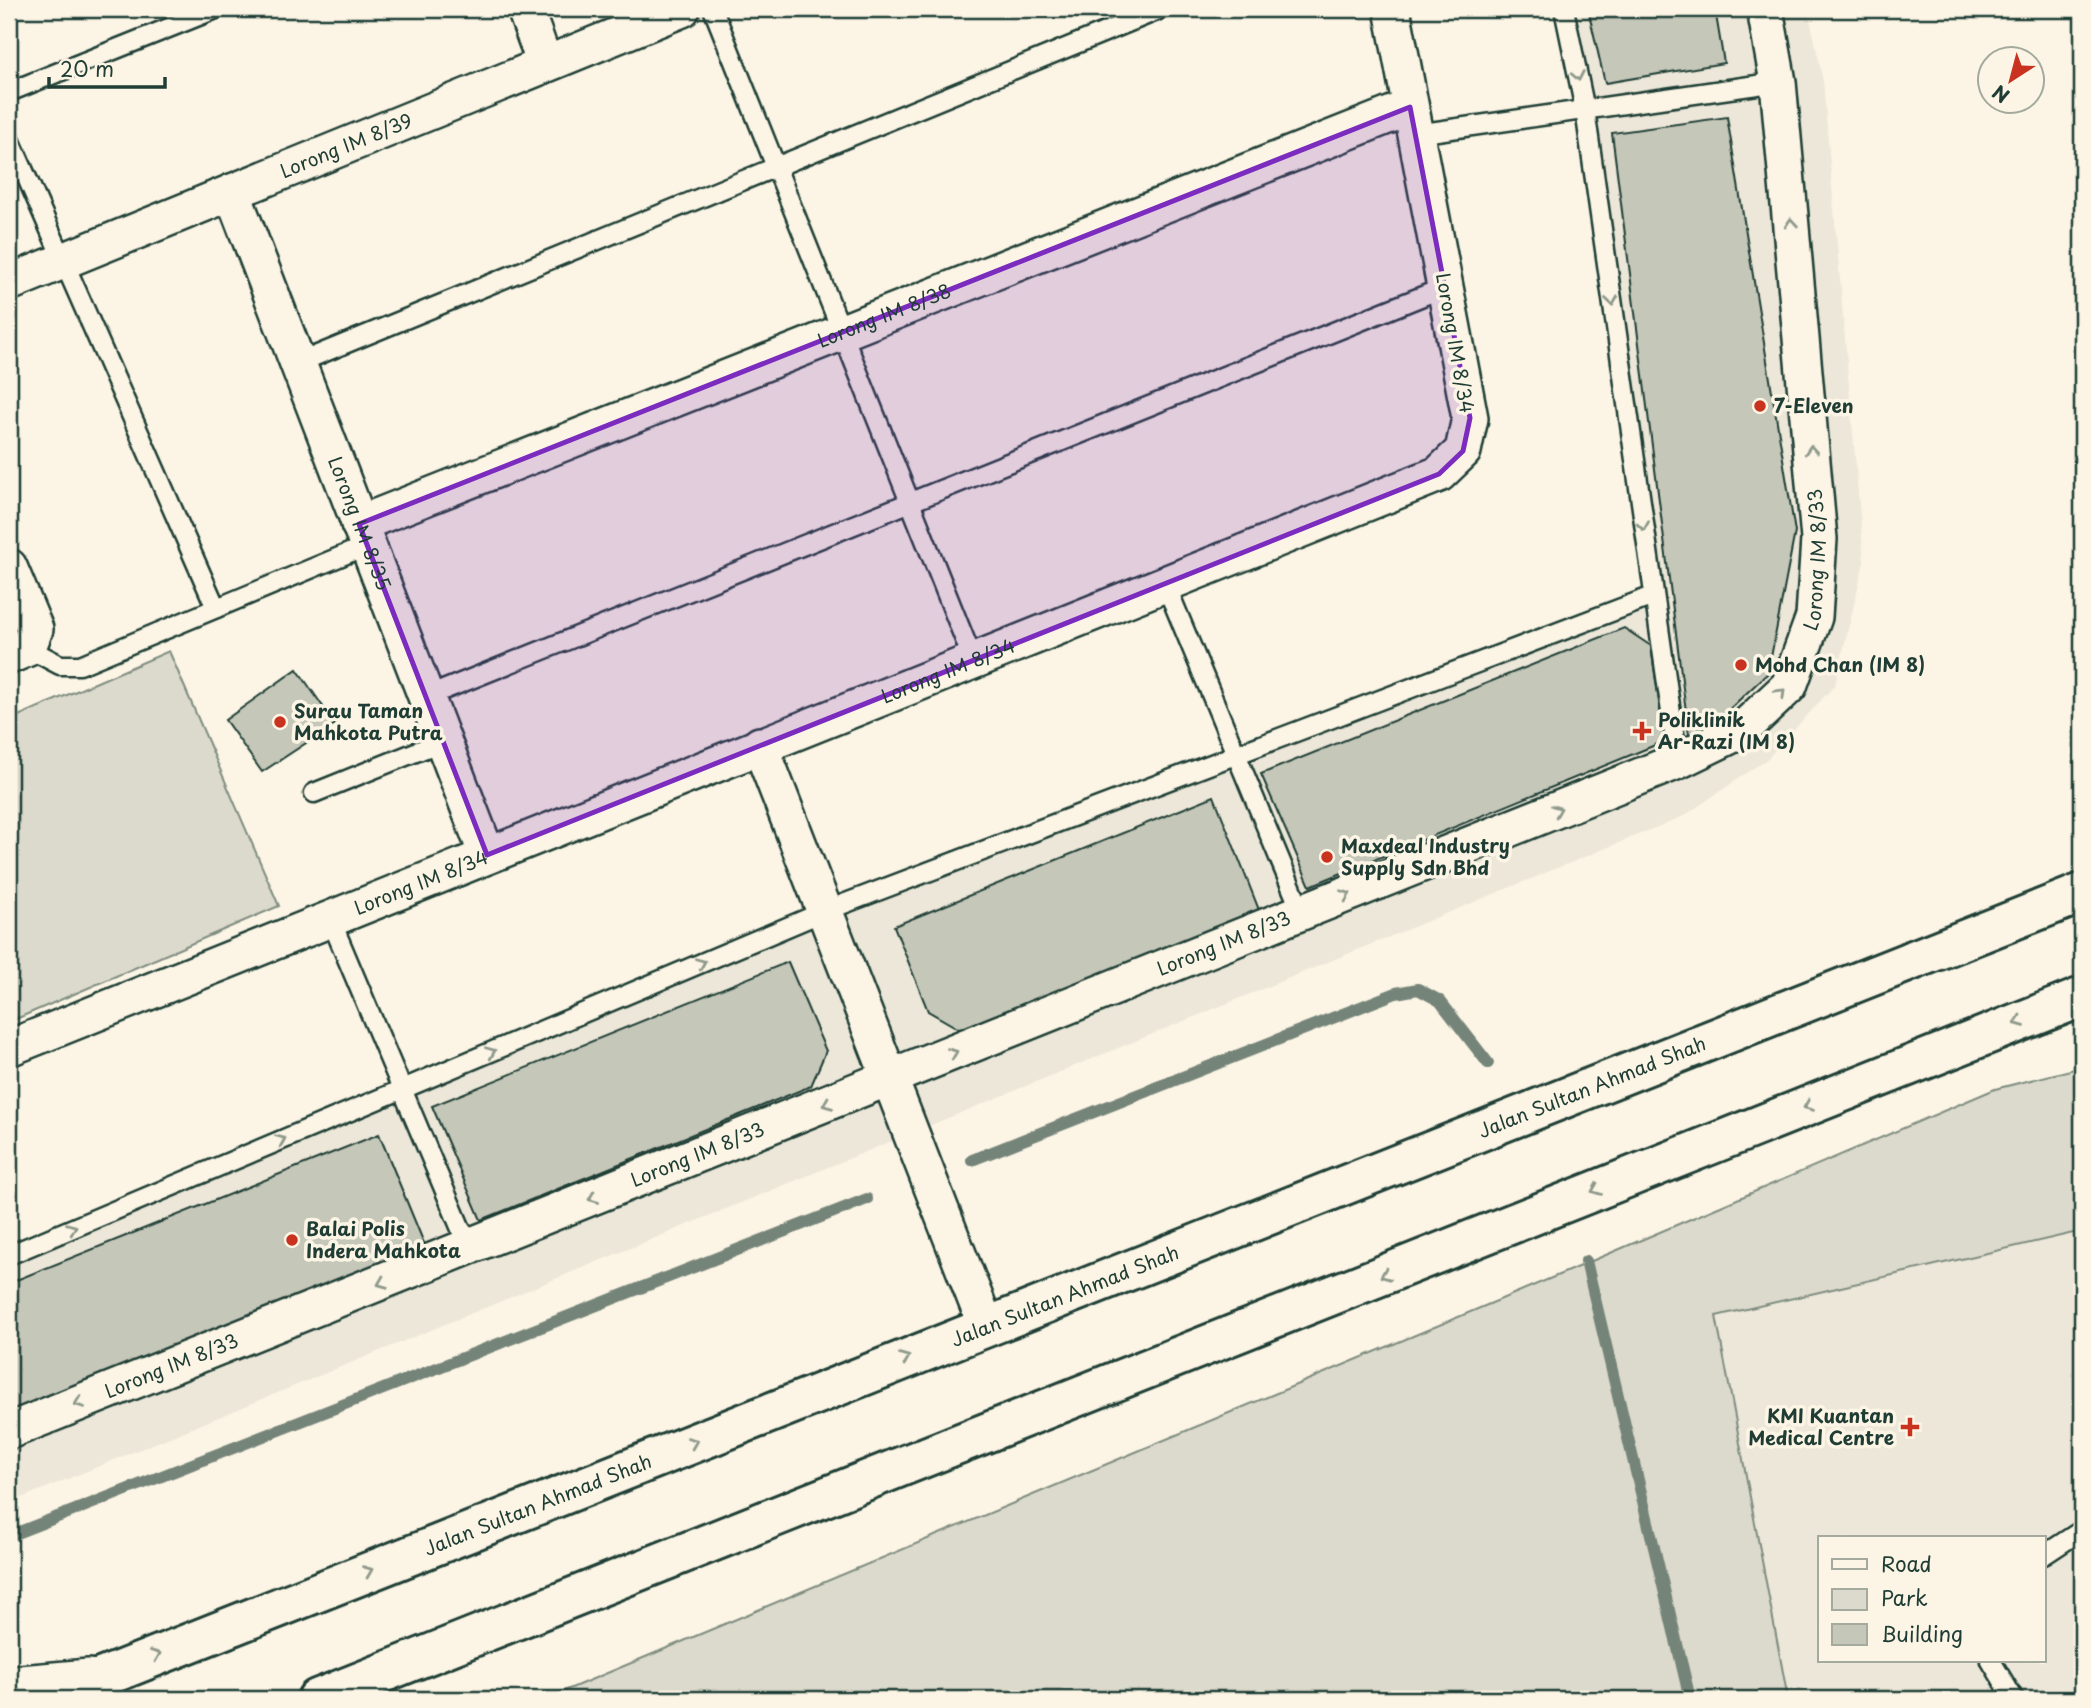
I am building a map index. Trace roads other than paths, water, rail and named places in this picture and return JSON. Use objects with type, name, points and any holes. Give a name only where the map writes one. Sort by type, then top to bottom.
[{"type":"main road","name":"Jalan Sultan Ahmad Shah","points":[[48,1699],[2082,893]]},
{"type":"main road","points":[[317,1699],[2082,997]]},
{"type":"street","points":[[525,9],[545,64]]},
{"type":"street","name":"Lorong IM 8/39","points":[[9,283],[682,9]]},
{"type":"street","name":"Lorong IM 8/34","points":[[9,1048],[1439,474],[1462,451],[1470,418],[1392,9]]},
{"type":"street","name":"Lorong IM 8/33","points":[[9,1432],[1678,761],[1742,730],[1789,686],[1814,617],[1819,539],[1778,82],[1765,9]]},
{"type":"street","name":"Lorong IM 8/38","points":[[364,535],[842,333],[1413,120]]},
{"type":"street","name":"Lorong IM 8/35","points":[[232,192],[487,855]]},
{"type":"street","points":[[9,567],[35,629],[18,652]]},
{"type":"street","points":[[760,745],[986,1326]]},
{"type":"street","points":[[9,1684],[106,1675]]},
{"type":"lane","points":[[9,92],[216,9]]},
{"type":"lane","points":[[713,9],[973,660]]},
{"type":"lane","points":[[298,363],[1161,9]]},
{"type":"lane","points":[[1564,9],[1585,110],[1678,761]]},
{"type":"lane","points":[[1413,120],[1585,110],[1778,82]]},
{"type":"lane","points":[[9,137],[216,608]]},
{"type":"lane","points":[[426,697],[1445,287]]},
{"type":"lane","points":[[18,652],[60,665],[80,665],[216,608],[364,535]]},
{"type":"lane","points":[[1165,583],[1302,912]]},
{"type":"lane","points":[[9,1255],[825,911],[1653,596]]},
{"type":"lane","points":[[314,793],[443,740]]},
{"type":"lane","points":[[330,918],[469,1248]]},
{"type":"lane","points":[[2046,1554],[2082,1530]]},
{"type":"lane","points":[[1992,1662],[2014,1699]]},
{"type":"waterway","points":[[972,1160],[1396,993],[1418,989],[1440,1001],[1488,1063]]},
{"type":"waterway","points":[[9,1536],[867,1199]]},
{"type":"waterway","points":[[1586,1261],[1690,1699]]},
{"type":"place","name":"7-Eleven","points":[[1760,406]]},
{"type":"place","name":"Mohd Chan (IM 8)","points":[[1741,665]]},
{"type":"place","name":"Surau Taman Mahkota Putra","points":[[280,722]]},
{"type":"place","name":"Poliklinik Ar-Razi (IM 8)","points":[[1642,731]]},
{"type":"place","name":"Maxdeal Industry Supply Sdn Bhd","points":[[1327,857]]},
{"type":"place","name":"Balai Polis Indera Mahkota","points":[[292,1240]]},
{"type":"place","name":"KMI Kuantan Medical Centre","points":[[1910,1427]]}]
